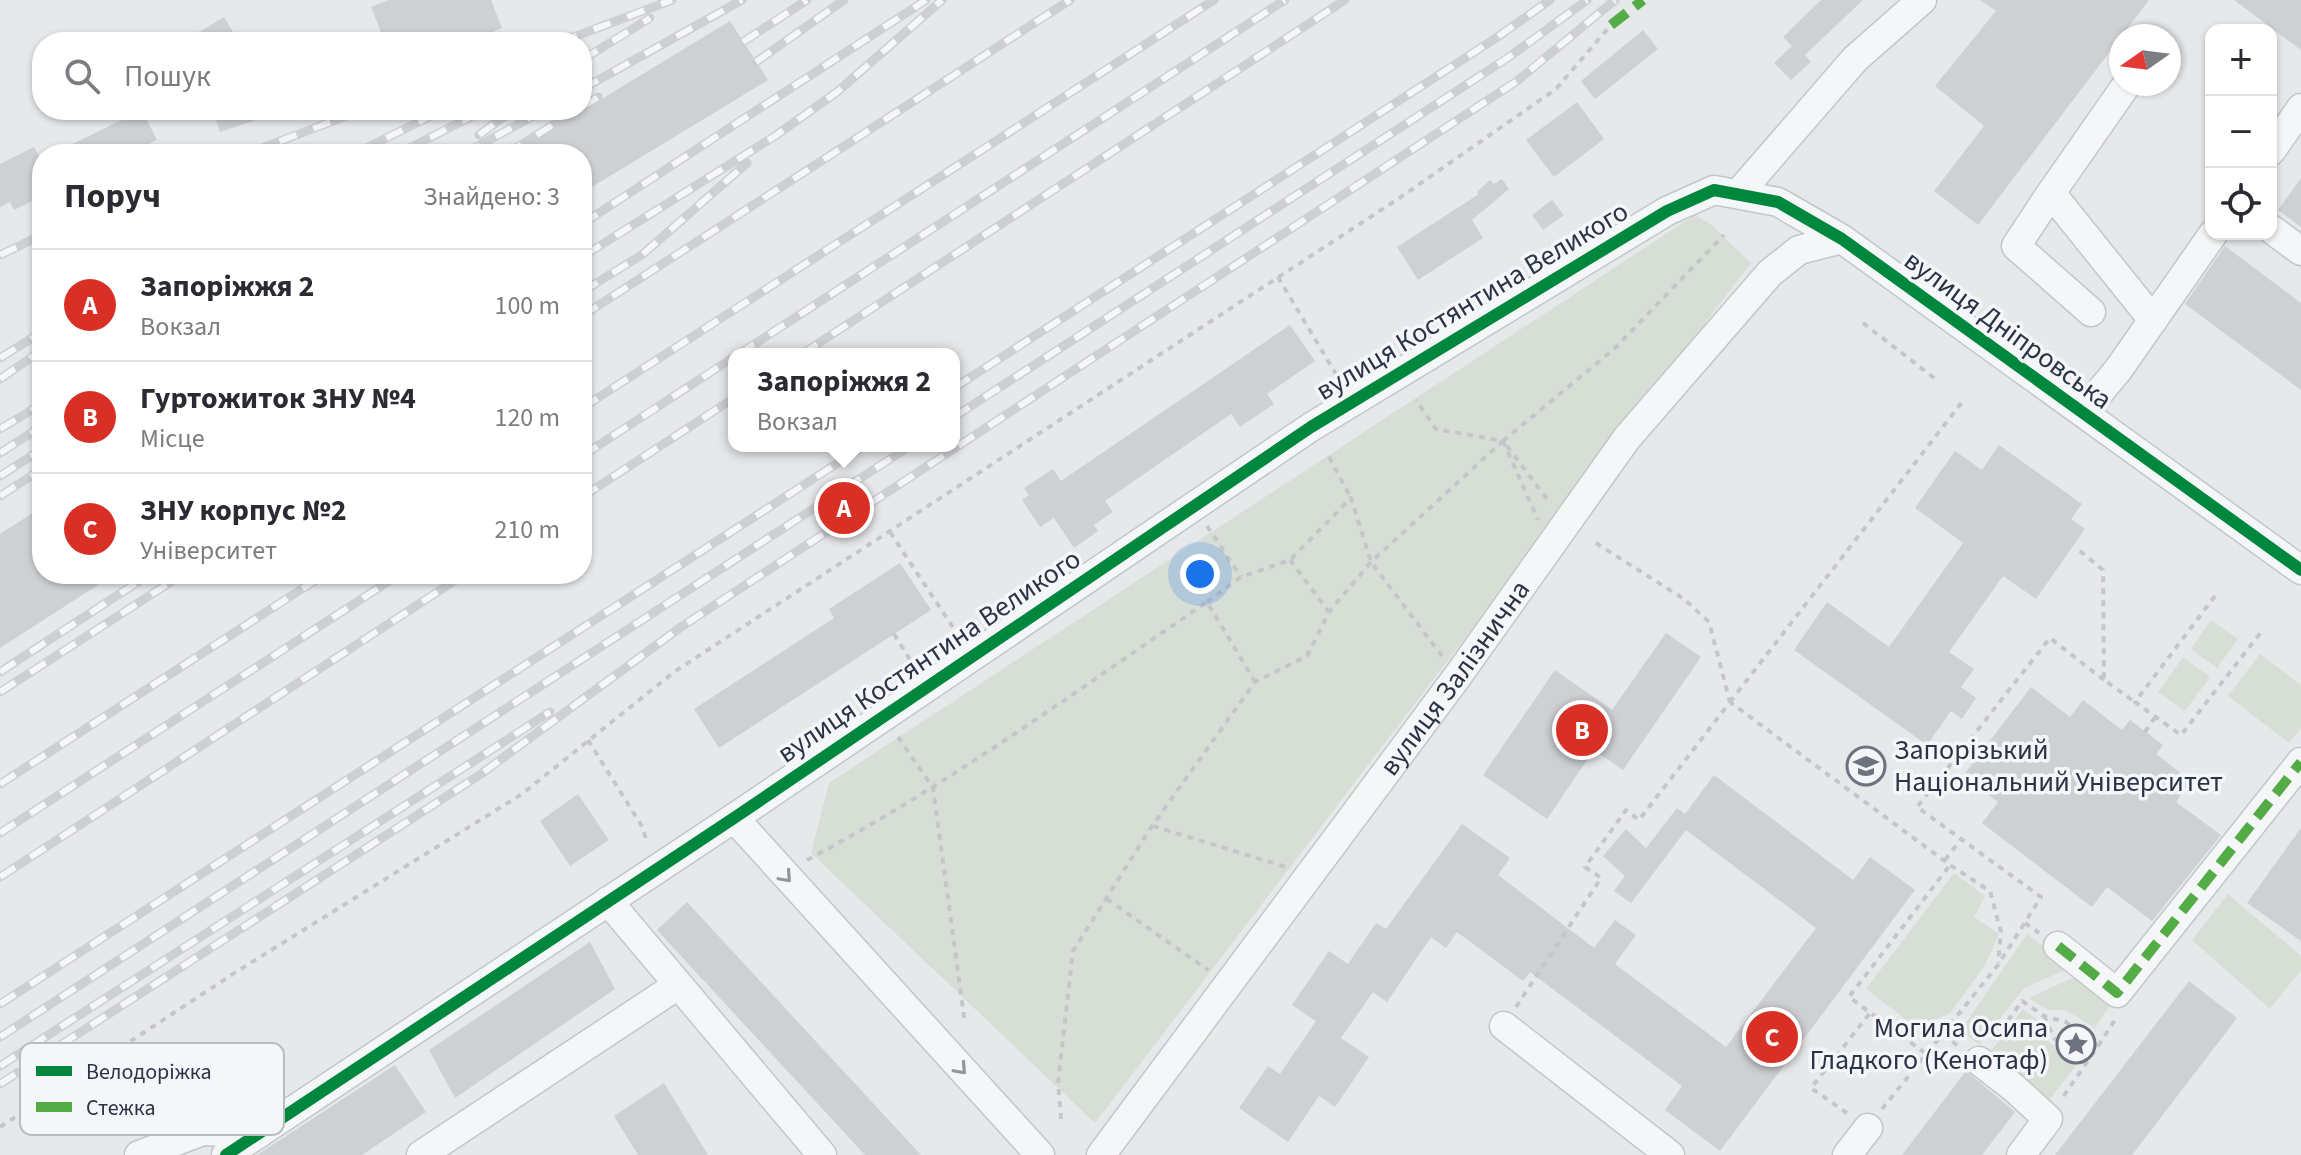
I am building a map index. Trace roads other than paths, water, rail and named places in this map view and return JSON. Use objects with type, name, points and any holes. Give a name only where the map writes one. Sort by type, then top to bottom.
[{"type":"street","points":[[1738,194],[1855,59],[1922,0]]},
{"type":"street","points":[[2091,312],[2016,246],[2119,96]]},
{"type":"street","points":[[2277,142],[2301,108]]},
{"type":"street","name":"вулиця Дніпровська","points":[[1667,211],[1714,190],[1778,202],[1842,239],[2301,570]]},
{"type":"street","points":[[2051,193],[2153,320]]},
{"type":"street","name":"вулиця Костянтина Великого","points":[[284,1117],[734,818],[1311,427],[1667,211]]},
{"type":"street","points":[[2277,233],[2301,251]]},
{"type":"street","name":"вулиця Залізнична","points":[[1101,1155],[1457,677],[1627,438],[1770,273],[1799,250],[1842,239]]},
{"type":"street","points":[[2098,394],[2209,240]]},
{"type":"street","points":[[2058,946],[2117,993],[2301,762]]},
{"type":"street","points":[[734,818],[1040,1155]]},
{"type":"street","points":[[608,901],[822,1155]]},
{"type":"street","points":[[421,1155],[678,985]]},
{"type":"street","points":[[1504,1026],[1670,1155]]},
{"type":"street","points":[[1979,1061],[2048,1119],[2021,1155]]},
{"type":"street","points":[[1847,1155],[1868,1128]]},
{"type":"street","points":[[139,1155],[192,1135]]},
{"type":"street","name":"вулиця Костянтина Великого","points":[[226,1155],[256,1135]]},
{"type":"railway","points":[[587,32],[672,0]]},
{"type":"railway","points":[[592,83],[742,0]]},
{"type":"railway","points":[[743,42],[807,0]]},
{"type":"railway","points":[[756,62],[844,0]]},
{"type":"railway","points":[[592,217],[926,0]]},
{"type":"railway","points":[[592,251],[775,136],[837,92],[942,0]]},
{"type":"railway","points":[[592,310],[1070,0]]},
{"type":"railway","points":[[592,402],[1214,0]]},
{"type":"railway","points":[[748,348],[1285,0]]},
{"type":"railway","points":[[811,348],[1345,0]]},
{"type":"railway","points":[[960,384],[1550,0]]},
{"type":"railway","points":[[960,413],[1509,57],[1587,0]]},
{"type":"railway","points":[[960,445],[1517,81],[1615,0]]},
{"type":"railway","points":[[592,54],[650,18]]},
{"type":"railway","points":[[592,101],[598,97]]},
{"type":"railway","points":[[272,144],[336,120]]},
{"type":"railway","points":[[374,144],[423,120]]},
{"type":"railway","points":[[418,144],[464,120]]},
{"type":"railway","points":[[479,135],[499,120]]},
{"type":"railway","points":[[482,144],[526,120]]},
{"type":"railway","points":[[522,144],[561,120]]},
{"type":"railway","points":[[592,286],[643,254],[747,163]]},
{"type":"railway","points":[[0,255],[32,240]]},
{"type":"railway","points":[[0,358],[32,338]]},
{"type":"railway","points":[[0,379],[32,357]]},
{"type":"railway","points":[[592,449],[728,361]]},
{"type":"railway","points":[[592,490],[728,402]]},
{"type":"railway","points":[[0,429],[32,410]]},
{"type":"railway","points":[[0,453],[32,432]]},
{"type":"railway","points":[[0,1004],[855,452]]},
{"type":"railway","points":[[0,1037],[901,452]]},
{"type":"railway","points":[[64,1043],[481,774],[681,627],[949,452]]},
{"type":"railway","points":[[0,476],[32,455]]},
{"type":"railway","points":[[0,496],[32,475]]},
{"type":"railway","points":[[0,672],[135,584]]},
{"type":"railway","points":[[0,692],[167,584]]},
{"type":"railway","points":[[0,784],[310,584]]},
{"type":"railway","points":[[0,833],[385,584]]},
{"type":"railway","points":[[0,877],[450,584]]},
{"type":"railway","points":[[36,1043],[550,712]]},
{"type":"railway","points":[[0,1066],[20,1053]]},
{"type":"railway","points":[[0,1084],[20,1071]]},
{"type":"place","name":"Запоріжжя 2","points":[[844,508]]},
{"type":"place","name":"Гуртожиток ЗНУ №4","points":[[1582,730]]},
{"type":"place","name":"Запорізький Національний Університет","points":[[1866,766]]},
{"type":"place","name":"ЗНУ корпус №2","points":[[1772,1037]]},
{"type":"place","name":"Могила Осипа Гладкого (Кенотаф)","points":[[2076,1044]]}]
